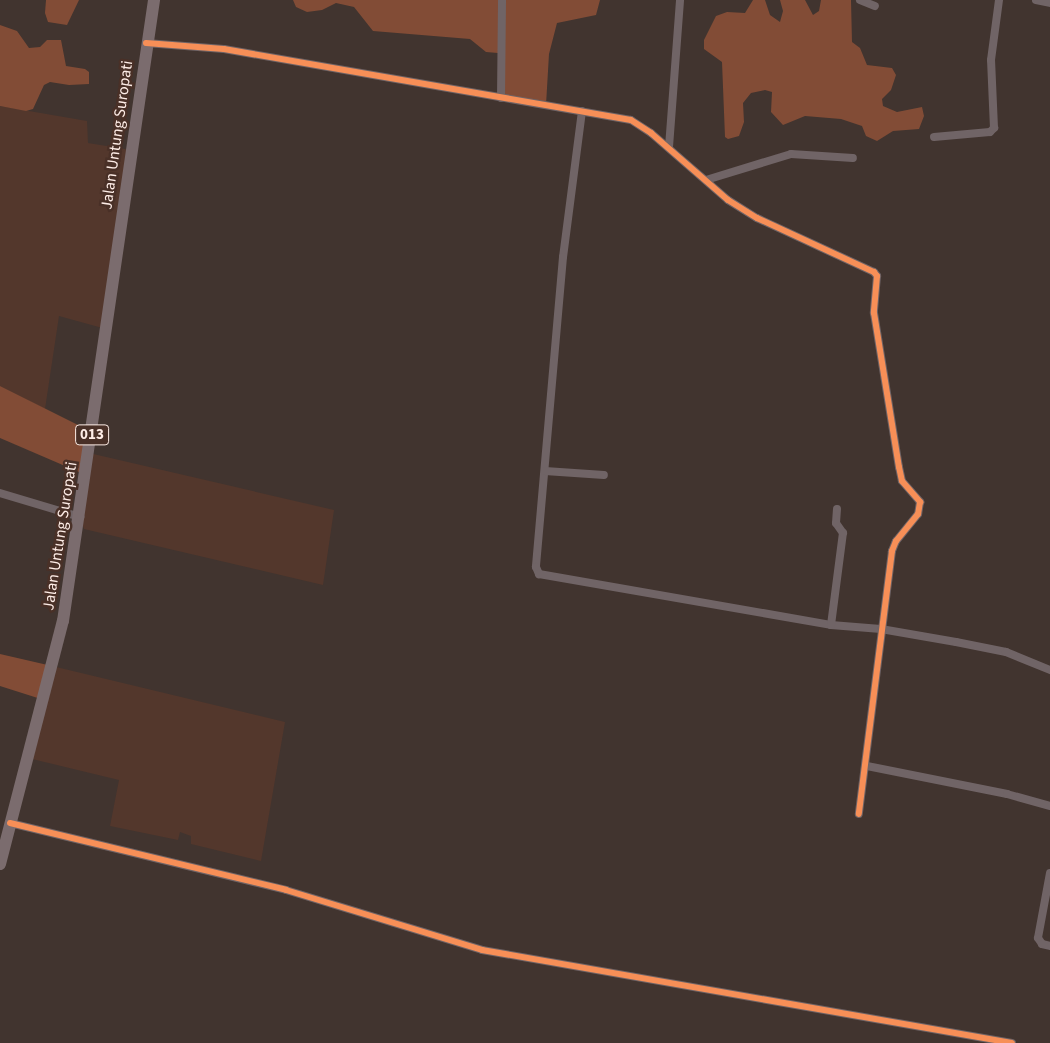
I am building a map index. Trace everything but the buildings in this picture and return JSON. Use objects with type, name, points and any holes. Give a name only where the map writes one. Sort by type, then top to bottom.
[{"type":"main road","name":"Jalan Untung Suropati","points":[[0,864],[63,621],[80,517],[146,43],[154,0]]},
{"type":"street","points":[[502,0],[502,98]]},
{"type":"street","points":[[669,148],[680,0]]},
{"type":"street","points":[[860,0],[875,6]]},
{"type":"street","points":[[934,137],[990,132],[994,128],[991,60],[999,0]]},
{"type":"street","points":[[1036,0],[1050,3]]},
{"type":"street","points":[[146,43],[224,50],[631,120],[669,148],[724,197],[757,218],[860,264],[877,276],[874,313],[899,467],[902,481],[920,502],[918,514],[896,541],[892,551],[881,629],[867,766],[859,814]]},
{"type":"street","points":[[582,111],[564,257],[536,567],[539,574],[831,625],[881,629],[1006,652],[1050,670]]},
{"type":"street","points":[[706,180],[791,154],[853,158]]},
{"type":"street","points":[[546,471],[604,475]]},
{"type":"street","points":[[0,493],[80,517]]},
{"type":"street","points":[[831,625],[843,533],[836,523],[837,509]]},
{"type":"street","points":[[867,766],[1007,794],[1050,806]]},
{"type":"street","points":[[10,824],[279,888],[482,950],[1012,1043]]},
{"type":"street","points":[[1050,873],[1038,938],[1042,944],[1050,946]]},
{"type":"shaded area","points":[[46,0],[79,0],[67,25],[48,22],[45,13]]},
{"type":"shaded area","points":[[293,0],[600,0],[596,15],[557,23],[549,54],[546,105],[501,98],[498,53],[486,52],[470,39],[373,31],[354,7],[336,3],[322,10],[307,12],[296,7]]},
{"type":"shaded area","points":[[753,0],[765,0],[770,15],[780,22],[783,11],[780,0],[805,0],[813,15],[819,11],[821,0],[851,0],[852,42],[860,48],[867,65],[892,68],[896,75],[891,90],[882,99],[883,106],[897,112],[922,107],[924,116],[919,129],[893,131],[877,141],[866,136],[862,126],[841,119],[805,116],[783,125],[771,112],[772,92],[765,90],[751,93],[743,103],[744,122],[739,136],[728,139],[725,137],[722,62],[704,49],[704,40],[716,16],[727,12],[745,13]]},
{"type":"shaded area","points":[[0,25],[17,31],[29,48],[40,47],[47,40],[61,40],[66,66],[85,69],[89,72],[89,84],[69,85],[50,82],[44,85],[33,109],[26,111],[0,106]]},
{"type":"shaded area","points":[[0,106],[87,121],[88,143],[131,150],[106,329],[59,316],[45,409],[0,386]]},
{"type":"shaded area","points":[[0,386],[92,432],[86,475],[0,438]]},
{"type":"shaded area","points":[[89,453],[334,510],[323,585],[84,529],[80,517]]},
{"type":"shaded area","points":[[0,654],[52,666],[44,700],[0,686]]},
{"type":"shaded area","points":[[52,666],[285,722],[261,861],[191,844],[191,836],[180,832],[178,840],[110,826],[119,780],[28,758]]},
{"type":"cycle path","points":[[146,43],[224,49],[631,120],[651,133],[728,200],[757,218],[874,272],[877,276],[874,313],[899,467],[902,481],[920,502],[918,514],[896,541],[892,551],[859,814]]},
{"type":"cycle path","points":[[10,823],[286,890],[482,950],[1012,1043]]}]
